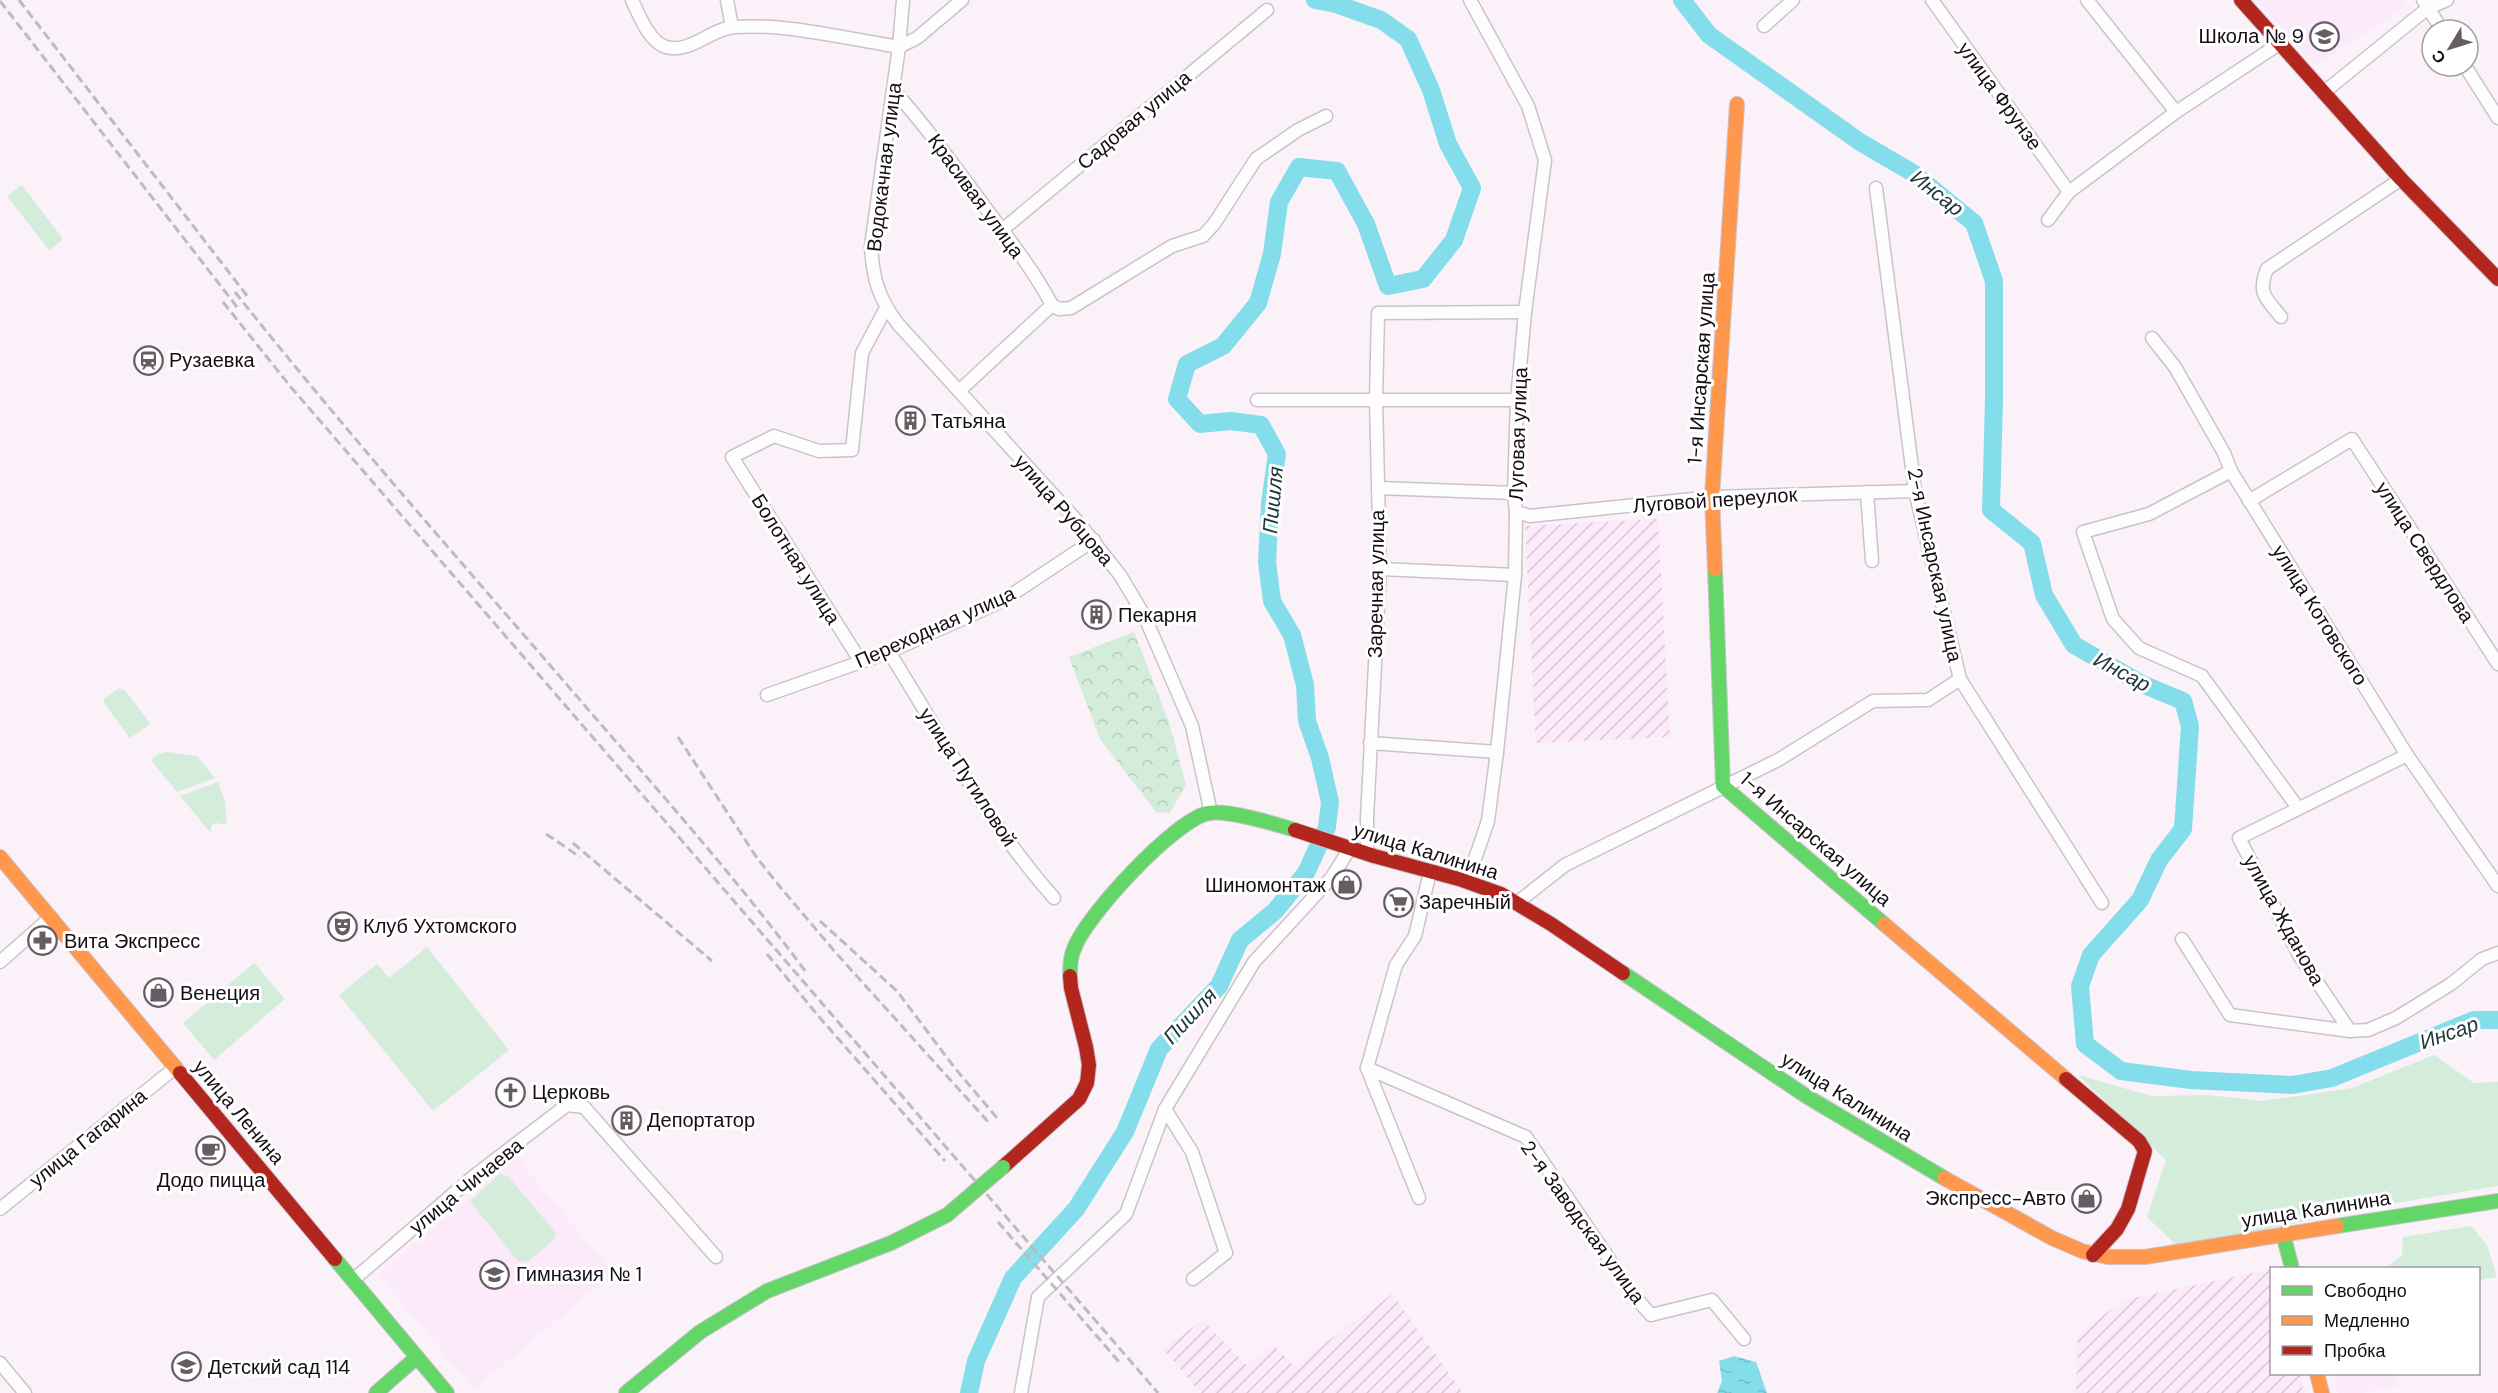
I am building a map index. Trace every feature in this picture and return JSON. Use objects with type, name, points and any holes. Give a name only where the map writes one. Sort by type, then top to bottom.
[{"type":"street","points":[[632,0],[648,31],[663,46],[676,49],[732,27],[764,26],[899,47],[916,38],[963,0]]},
{"type":"street","points":[[727,0],[732,27]]},
{"type":"street","name":"Водокачная улица","points":[[886,308],[873,276],[871,246],[894,91],[903,0]]},
{"type":"street","name":"Луговая улица","points":[[1467,882],[1488,821],[1497,752],[1515,575],[1514,492],[1517,400],[1545,160],[1528,106],[1470,0]]},
{"type":"street","points":[[1764,26],[1793,0]]},
{"type":"street","name":"улица Фрунзе","points":[[1932,0],[2069,192]]},
{"type":"street","points":[[2087,0],[2176,112]]},
{"type":"street","points":[[2241,0],[2401,179],[2498,279]]},
{"type":"street","points":[[2323,93],[2425,4],[2447,0]]},
{"type":"street","points":[[2425,4],[2434,18]]},
{"type":"street","name":"Садовая улица","points":[[1002,230],[1267,10]]},
{"type":"street","points":[[2048,220],[2069,192],[2176,112],[2279,44]]},
{"type":"street","points":[[2473,78],[2498,118]]},
{"type":"street","name":"Красивая улица","points":[[894,91],[914,112],[1002,230],[1041,285],[1052,305]]},
{"type":"street","name":"1-я Инсарская улица","points":[[1737,104],[1712,497],[1723,786],[2139,1141],[2145,1151],[2128,1209],[2117,1229],[2092,1255]]},
{"type":"street","points":[[959,391],[1052,305],[1059,309],[1071,308],[1172,246],[1203,236],[1214,224],[1256,159],[1298,130],[1326,116]]},
{"type":"street","points":[[2281,317],[2263,294],[2261,283],[2266,270],[2401,179]]},
{"type":"street","name":"2-я Инсарская улица","points":[[1876,188],[1915,491],[1960,679],[2102,903]]},
{"type":"street","name":"улица Рубцова","points":[[886,308],[1094,540],[1120,575],[1144,615],[1192,726],[1211,813]]},
{"type":"street","name":"Болотная улица","points":[[861,662],[732,457],[774,436],[819,451],[852,450],[862,353],[886,308]]},
{"type":"street","name":"Заречная улица","points":[[1367,854],[1370,743],[1380,568],[1378,313],[1526,312]]},
{"type":"street","name":"улица Котовского","points":[[2152,338],[2175,367],[2224,453],[2230,471],[2407,755],[2498,886]]},
{"type":"street","points":[[1257,400],[1517,400]]},
{"type":"street","name":"улица Свердлова","points":[[2249,501],[2352,439],[2498,664]]},
{"type":"street","points":[[2230,471],[2149,514],[2083,532],[2113,619],[2139,648],[2202,676],[2298,808],[2407,755]]},
{"type":"street","points":[[1378,488],[1514,492]]},
{"type":"street","name":"Луговой переулок","points":[[1516,512],[1530,516],[1712,497],[1915,491]]},
{"type":"street","points":[[1867,492],[1872,561]]},
{"type":"street","name":"Переходная улица","points":[[767,695],[889,652],[1002,601],[1094,540]]},
{"type":"street","points":[[1380,568],[1515,575]]},
{"type":"street","name":"улица Путиловой","points":[[889,652],[986,807],[1028,868],[1054,898]]},
{"type":"street","points":[[1518,902],[1565,865],[1778,760],[1873,701],[1928,700],[1960,679]]},
{"type":"street","points":[[1370,743],[1497,752]]},
{"type":"street","name":"улица Жданова","points":[[2298,808],[2240,838],[2299,955],[2350,1031]]},
{"type":"street","points":[[626,1393],[700,1332],[768,1291],[891,1243],[947,1215],[1079,1099],[1086,1089],[1090,1074],[1088,1054],[1071,995],[1069,974],[1072,952],[1081,934],[1160,846],[1185,825],[1211,813]]},
{"type":"street","name":"улица Калинина","points":[[1211,813],[1255,819],[1295,830],[1367,854],[1467,882],[1518,902],[1774,1075],[1869,1134],[1949,1182],[2062,1242],[2092,1255],[2114,1258],[2145,1257],[2498,1201]]},
{"type":"street","points":[[1021,1393],[1038,1297],[1126,1214],[1165,1109],[1254,962],[1332,877],[1344,846]]},
{"type":"street","name":"улица Ленина","points":[[0,856],[447,1393]]},
{"type":"street","points":[[1419,1198],[1366,1068],[1396,965],[1415,936],[1430,872]]},
{"type":"street","points":[[0,962],[51,917]]},
{"type":"street","points":[[2182,939],[2230,1016],[2350,1031],[2368,1030],[2396,1018],[2451,984],[2482,959],[2498,952]]},
{"type":"street","name":"улица Гагарина","points":[[0,1209],[176,1067]]},
{"type":"street","name":"2-я Заводская улица","points":[[1366,1068],[1526,1137],[1635,1297],[1651,1315],[1712,1300],[1744,1339]]},
{"type":"street","name":"улица Чичаева","points":[[353,1280],[474,1176],[567,1105],[584,1107],[716,1257]]},
{"type":"street","points":[[1165,1109],[1192,1152],[1226,1253],[1193,1279]]},
{"type":"street","points":[[2283,1234],[2291,1267]]},
{"type":"street","points":[[375,1393],[417,1357]]},
{"type":"street","points":[[0,1363],[25,1393]]},
{"type":"street","points":[[2317,1375],[2322,1393]]},
{"type":"shaded area","name":"Школа № 9","points":[[2256,0],[2404,0],[2407,5],[2315,66]]},
{"type":"shaded area","points":[[1658,519],[1670,737],[1536,743],[1525,526]]},
{"type":"shaded area","name":"Гимназия № 1","points":[[517,1158],[613,1273],[474,1389],[378,1274]]},
{"type":"shaded area","points":[[2270,1269],[2270,1375],[2300,1375],[2304,1393],[2076,1393],[2078,1334],[2124,1300]]},
{"type":"shaded area","points":[[1392,1294],[1463,1393],[1201,1393],[1163,1349],[1203,1320],[1246,1365],[1274,1345],[1294,1366]]},
{"type":"shaded area","points":[[2335,1375],[2395,1375],[2397,1386],[2359,1393],[2338,1393]]},
{"type":"green space","points":[[22,185],[63,239],[49,250],[7,196]]},
{"type":"green space","points":[[1134,632],[1169,722],[1186,785],[1170,813],[1156,812],[1100,739],[1069,657]]},
{"type":"green space","points":[[119,688],[125,690],[149,722],[149,725],[130,738],[104,703],[104,699]]},
{"type":"green space","points":[[167,752],[197,756],[215,778],[177,792],[151,760]]},
{"type":"green space","points":[[218,782],[225,801],[227,825],[216,823],[212,825],[210,832],[180,796]]},
{"type":"green space","points":[[427,947],[509,1050],[433,1111],[339,995],[377,964],[389,978]]},
{"type":"green space","points":[[254,963],[285,999],[214,1060],[183,1023]]},
{"type":"green space","points":[[2434,1055],[2474,1083],[2498,1082],[2498,1186],[2390,1204],[2178,1247],[2147,1217],[2166,1160],[2078,1075],[2152,1096],[2208,1095],[2263,1101],[2352,1088]]},
{"type":"green space","points":[[500,1174],[509,1177],[556,1233],[554,1240],[527,1262],[518,1261],[470,1201]]},
{"type":"green space","points":[[2471,1226],[2487,1245],[2497,1277],[2480,1280],[2480,1267],[2386,1267],[2402,1256],[2403,1237]]},
{"type":"water","points":[[1734,1356],[1756,1362],[1767,1393],[1717,1393],[1722,1381],[1719,1361]]},
{"type":"waterway","name":"Пишля","points":[[969,1393],[976,1361],[1013,1278],[1076,1209],[1125,1132],[1159,1049],[1219,986],[1240,940],[1275,911],[1306,873],[1327,827],[1330,802],[1320,758],[1307,721],[1305,685],[1292,635],[1272,601],[1267,562],[1270,503],[1277,454],[1261,425],[1231,421],[1200,424],[1177,399],[1187,364],[1223,346],[1258,303],[1272,254],[1279,202],[1299,167],[1337,171],[1366,224],[1388,286],[1423,279],[1454,240],[1472,188],[1448,144],[1431,90],[1408,39],[1381,20],[1336,4],[1315,0]]},
{"type":"waterway","name":"Инсар","points":[[1682,0],[1709,35],[1860,142],[1913,173],[1974,223],[1994,281],[1991,510],[2032,543],[2044,595],[2074,645],[2142,684],[2183,701],[2190,726],[2183,829],[2159,860],[2140,900],[2091,955],[2080,986],[2085,1044],[2121,1071],[2191,1080],[2292,1085],[2332,1078],[2474,1020],[2498,1020]]},
{"type":"railway","points":[[19,0],[248,297]]},
{"type":"railway","points":[[0,1],[237,307]]},
{"type":"railway","points":[[235,292],[366,452],[701,841],[806,972]]},
{"type":"railway","points":[[223,302],[290,386],[1158,1393]]},
{"type":"railway","points":[[678,737],[757,858],[781,888],[836,953],[991,1125]]},
{"type":"railway","points":[[546,834],[580,857]]},
{"type":"railway","points":[[573,843],[712,961]]},
{"type":"railway","points":[[820,921],[897,991],[954,1067],[998,1119]]},
{"type":"railway","points":[[767,954],[945,1161]]},
{"type":"railway","points":[[998,1222],[1120,1363]]},
{"type":"traffic: fast","points":[[1715,569],[1723,786],[1884,924]]},
{"type":"traffic: fast","points":[[1070,976],[1073,952],[1095,915],[1154,850],[1194,819],[1209,813],[1228,814],[1295,830]]},
{"type":"traffic: fast","points":[[1623,973],[1806,1096],[1944,1178]]},
{"type":"traffic: fast","points":[[947,1215],[1003,1167]]},
{"type":"traffic: fast","points":[[2337,1226],[2498,1201]]},
{"type":"traffic: fast","points":[[626,1393],[700,1332],[767,1291],[891,1243],[947,1215]]},
{"type":"traffic: fast","points":[[2283,1234],[2292,1267]]},
{"type":"traffic: fast","points":[[335,1259],[447,1393]]},
{"type":"traffic: fast","points":[[376,1393],[417,1357]]},
{"type":"traffic: slow","points":[[1715,569],[1712,497],[1737,104]]},
{"type":"traffic: slow","points":[[0,857],[180,1073]]},
{"type":"traffic: slow","points":[[1884,924],[2066,1079]]},
{"type":"traffic: slow","points":[[1944,1178],[2052,1238],[2082,1251],[2108,1257],[2145,1257],[2337,1226]]},
{"type":"traffic: slow","points":[[2317,1375],[2322,1393]]},
{"type":"traffic: jam","points":[[2241,0],[2401,179],[2498,279]]},
{"type":"traffic: jam","points":[[1295,830],[1374,856],[1459,879],[1501,894],[1551,924],[1623,973]]},
{"type":"traffic: jam","points":[[1003,1167],[1079,1099],[1087,1083],[1089,1065],[1070,976]]},
{"type":"traffic: jam","points":[[180,1073],[335,1259]]},
{"type":"traffic: jam","points":[[2066,1079],[2139,1141],[2145,1151],[2128,1209],[2117,1229],[2093,1255]]},
{"type":"place","name":"Школа № 9","points":[[2325,36]]},
{"type":"place","name":"Рузаевка","points":[[148,360]]},
{"type":"place","name":"Татьяна","points":[[910,421]]},
{"type":"place","name":"Пекарня","points":[[1097,615]]},
{"type":"place","name":"Шиномонтаж","points":[[1347,885]]},
{"type":"place","name":"Заречный","points":[[1398,902]]},
{"type":"place","name":"Клуб Ухтомского","points":[[342,926]]},
{"type":"place","name":"Вита Экспресс","points":[[43,941]]},
{"type":"place","name":"Венеция","points":[[159,993]]},
{"type":"place","name":"Церковь","points":[[511,1092]]},
{"type":"place","name":"Депортатор","points":[[626,1120]]},
{"type":"place","name":"Додо пицца","points":[[211,1150]]},
{"type":"place","name":"Экспресс-Авто","points":[[2087,1198]]},
{"type":"place","name":"Гимназия № 1","points":[[495,1274]]},
{"type":"place","name":"Детский сад 114","points":[[187,1367]]}]
